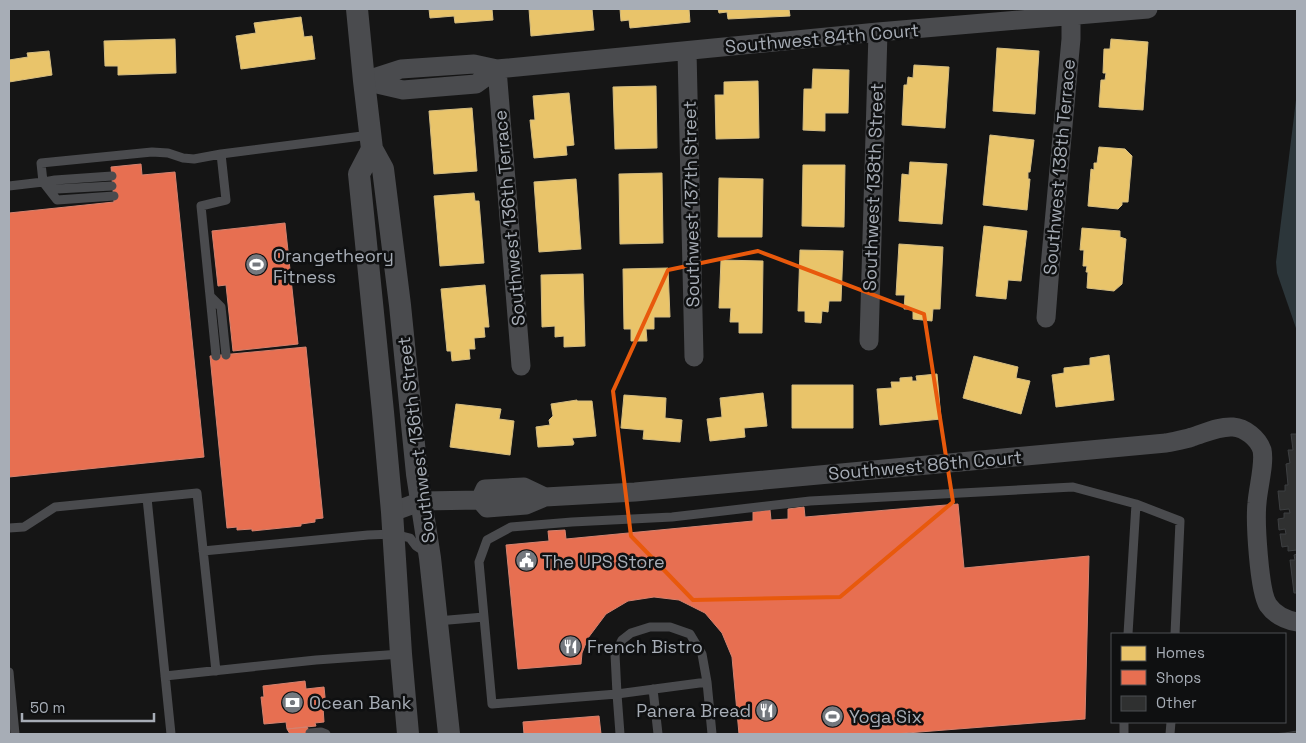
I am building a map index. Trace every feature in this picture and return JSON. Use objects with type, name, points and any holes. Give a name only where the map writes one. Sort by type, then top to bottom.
[{"type":"street","name":"Southwest 136th Street","points":[[357,9],[371,142],[384,169],[417,474],[430,555],[449,734]]},
{"type":"street","name":"Southwest 84th Court","points":[[497,69],[878,32],[1148,9]]},
{"type":"street","name":"Southwest 138th Terrace","points":[[1046,318],[1072,15]]},
{"type":"street","name":"Southwest 138th Street","points":[[869,341],[878,32]]},
{"type":"street","name":"Southwest 137th Street","points":[[687,51],[694,357]]},
{"type":"street","points":[[364,81],[403,90],[476,84],[497,69]]},
{"type":"street","name":"Southwest 136th Terrace","points":[[497,69],[521,366]]},
{"type":"street","name":"Southwest 136th Street","points":[[371,142],[359,174],[393,523],[408,734]]},
{"type":"street","name":"Southwest 86th Court","points":[[422,501],[480,500],[485,489],[524,486],[545,497],[635,492],[1166,443],[1191,438],[1211,430],[1232,427],[1252,436],[1262,449],[1263,459],[1256,520],[1259,562],[1266,600],[1273,611],[1280,616],[1297,622]]},
{"type":"street","points":[[393,523],[422,501]]},
{"type":"lane","points":[[114,196],[57,200],[43,182],[42,163],[152,152],[168,153],[194,160],[221,154],[371,142]]},
{"type":"lane","points":[[216,356],[201,206],[226,200],[221,154]]},
{"type":"lane","points":[[9,186],[55,180],[112,176]]},
{"type":"lane","points":[[43,182],[56,189],[112,186]]},
{"type":"lane","points":[[210,296],[221,307],[226,355]]},
{"type":"lane","points":[[707,682],[617,694],[492,704],[480,562],[487,540],[511,527],[672,517],[810,501],[1073,487],[1136,504],[1180,521],[1175,633]]},
{"type":"lane","points":[[9,528],[24,526],[55,507],[197,493],[216,671]]},
{"type":"lane","points":[[147,498],[170,734]]},
{"type":"lane","points":[[1128,633],[1136,504]]},
{"type":"lane","points":[[203,551],[368,535],[393,523],[416,546],[430,555]]},
{"type":"lane","points":[[437,621],[484,617]]},
{"type":"lane","points":[[620,734],[615,654],[622,640],[631,633],[650,627],[670,627],[690,634],[702,654],[712,734]]},
{"type":"lane","points":[[165,676],[316,660],[401,654]]},
{"type":"lane","points":[[9,672],[15,734]]},
{"type":"lane","points":[[653,689],[658,734]]},
{"type":"lane","points":[[310,733],[321,732],[326,734]]},
{"type":"highlighted area","points":[[758,251],[924,314],[953,502],[840,597],[693,600],[631,536],[613,391],[668,270]]},
{"type":"shaded area","points":[[1297,92],[1297,331],[1277,273],[1276,262]]},
{"type":"building: Homes","points":[[429,9],[492,9],[493,20],[455,23],[454,16],[430,18]]},
{"type":"building: Homes","points":[[529,9],[592,9],[594,30],[531,36]]},
{"type":"building: Homes","points":[[620,9],[689,9],[690,22],[630,28],[629,20],[621,21]]},
{"type":"building: Homes","points":[[718,9],[789,9],[790,16],[728,19],[727,12],[719,13]]},
{"type":"building: Homes","points":[[301,17],[304,37],[312,36],[315,59],[241,69],[236,36],[256,33],[254,23]]},
{"type":"building: Homes","points":[[175,39],[176,73],[118,75],[118,66],[105,66],[104,41]]},
{"type":"building: Homes","points":[[1111,39],[1148,42],[1143,110],[1099,107],[1101,80],[1105,80],[1106,73],[1103,73],[1104,49],[1110,49]]},
{"type":"building: Homes","points":[[997,48],[1039,51],[1035,114],[993,111]]},
{"type":"building: Homes","points":[[49,51],[52,75],[9,82],[9,60],[28,57],[27,53]]},
{"type":"building: Homes","points":[[914,65],[949,67],[945,128],[902,125],[904,85],[907,85],[908,77],[913,78]]},
{"type":"building: Homes","points":[[813,69],[849,70],[848,113],[825,113],[825,131],[803,130],[804,89],[812,89]]},
{"type":"building: Homes","points":[[758,81],[759,138],[716,139],[715,95],[724,95],[724,82]]},
{"type":"building: Homes","points":[[656,86],[657,148],[615,149],[613,87]]},
{"type":"building: Homes","points":[[569,93],[574,145],[566,146],[567,155],[534,158],[530,120],[535,120],[533,96]]},
{"type":"building: Homes","points":[[472,108],[477,171],[434,174],[429,111]]},
{"type":"building: Homes","points":[[990,135],[1034,140],[1030,172],[1028,172],[1028,179],[1030,179],[1027,210],[983,205]]},
{"type":"building: Homes","points":[[1099,147],[1125,149],[1132,156],[1128,202],[1122,202],[1118,209],[1088,206],[1091,169],[1094,170],[1094,163],[1097,163]]},
{"type":"building: Homes","points":[[910,162],[947,164],[942,224],[899,221],[902,174],[909,175]]},
{"type":"building: Homes","points":[[803,165],[845,165],[844,227],[802,226]]},
{"type":"building: Homes","points":[[662,173],[663,243],[620,244],[619,174]]},
{"type":"building: Homes","points":[[719,178],[763,179],[762,237],[718,237]]},
{"type":"building: Homes","points":[[576,179],[581,249],[539,252],[534,182]]},
{"type":"building: Homes","points":[[474,193],[475,201],[479,201],[484,263],[440,266],[434,196]]},
{"type":"building: Homes","points":[[984,226],[1027,231],[1021,281],[1008,280],[1006,299],[976,296]]},
{"type":"building: Homes","points":[[1082,228],[1120,231],[1120,237],[1126,239],[1122,284],[1114,291],[1087,288],[1087,266],[1083,266],[1084,250],[1080,250]]},
{"type":"building: Homes","points":[[899,244],[943,247],[940,309],[933,309],[932,321],[913,319],[913,309],[904,309],[905,295],[896,295]]},
{"type":"building: Homes","points":[[800,250],[843,251],[841,301],[829,301],[828,312],[822,311],[821,323],[805,322],[805,311],[798,311]]},
{"type":"building: Homes","points":[[721,260],[763,261],[762,333],[739,333],[739,322],[730,322],[731,308],[719,308]]},
{"type":"building: Homes","points":[[668,268],[670,317],[654,317],[654,329],[646,329],[647,341],[631,341],[631,329],[624,329],[623,269]]},
{"type":"building: Homes","points":[[583,274],[585,346],[564,347],[564,336],[555,337],[555,326],[542,327],[541,275]]},
{"type":"building: Homes","points":[[485,285],[489,327],[484,327],[485,337],[474,338],[475,349],[469,349],[470,359],[452,361],[451,351],[447,351],[441,289]]},
{"type":"building: Homes","points":[[1109,355],[1114,400],[1056,407],[1052,375],[1064,373],[1064,368],[1090,365],[1090,358]]},
{"type":"building: Homes","points":[[974,356],[1018,367],[1016,378],[1030,381],[1021,414],[963,398]]},
{"type":"building: Homes","points":[[937,374],[941,419],[880,425],[877,389],[892,388],[891,382],[900,382],[900,378],[912,377],[912,381],[917,381],[916,376]]},
{"type":"building: Homes","points":[[792,385],[853,385],[853,428],[792,428]]},
{"type":"building: Homes","points":[[763,393],[767,426],[744,428],[745,437],[710,441],[707,419],[722,417],[720,398]]},
{"type":"building: Homes","points":[[624,395],[666,398],[665,418],[682,420],[680,442],[643,439],[644,430],[621,428]]},
{"type":"building: Homes","points":[[577,400],[592,401],[596,436],[572,438],[573,445],[538,447],[536,427],[550,425],[549,420],[553,416],[551,404]]},
{"type":"building: Homes","points":[[456,404],[501,409],[499,419],[514,421],[510,455],[450,447]]},
{"type":"building: Shops","points":[[141,164],[142,175],[175,172],[204,457],[9,477],[9,213],[114,202],[111,167]]},
{"type":"building: Shops","points":[[285,223],[298,344],[233,351],[226,285],[218,286],[212,231]]},
{"type":"building: Shops","points":[[306,347],[323,518],[315,519],[315,522],[301,524],[301,526],[252,531],[252,529],[237,530],[237,527],[227,528],[210,356]]},
{"type":"building: Shops","points":[[958,504],[964,568],[1089,556],[1085,719],[894,734],[739,734],[732,657],[722,633],[705,613],[679,600],[654,597],[628,601],[606,614],[588,638],[582,653],[581,664],[518,669],[506,545],[549,541],[548,531],[565,530],[566,539],[753,521],[753,512],[770,510],[771,520],[788,519],[788,509],[804,507],[805,517]]},
{"type":"building: Shops","name":"Ocean Bank","points":[[305,681],[306,689],[324,687],[326,707],[323,707],[324,722],[315,723],[316,726],[287,729],[286,722],[264,724],[261,697],[264,697],[263,686]]},
{"type":"building: Shops","points":[[599,716],[601,734],[524,734],[523,722]]},
{"type":"building: Shops","points":[[307,727],[311,734],[290,734],[287,729]]},
{"type":"building: Other","points":[[1291,434],[1297,434],[1297,550],[1288,551],[1288,546],[1282,547],[1280,534],[1286,534],[1285,529],[1279,530],[1278,519],[1284,518],[1284,513],[1290,513],[1289,509],[1280,510],[1278,491],[1285,491],[1285,485],[1288,485],[1286,464],[1290,463],[1288,450],[1293,450]]},
{"type":"building: Other","points":[[1297,554],[1297,593],[1294,593],[1290,560],[1295,560],[1294,555]]},
{"type":"building: Other","points":[[1297,731],[1297,734],[1271,734],[1285,733]]},
{"type":"place","name":"Orangetheory Fitness","points":[[257,265]]},
{"type":"place","name":"The UPS Store","points":[[526,561]]},
{"type":"place","name":"French Bistro","points":[[571,646]]},
{"type":"place","name":"Ocean Bank","points":[[293,702]]},
{"type":"place","name":"Panera Bread","points":[[767,710]]},
{"type":"place","name":"Yoga Six","points":[[833,716]]}]
